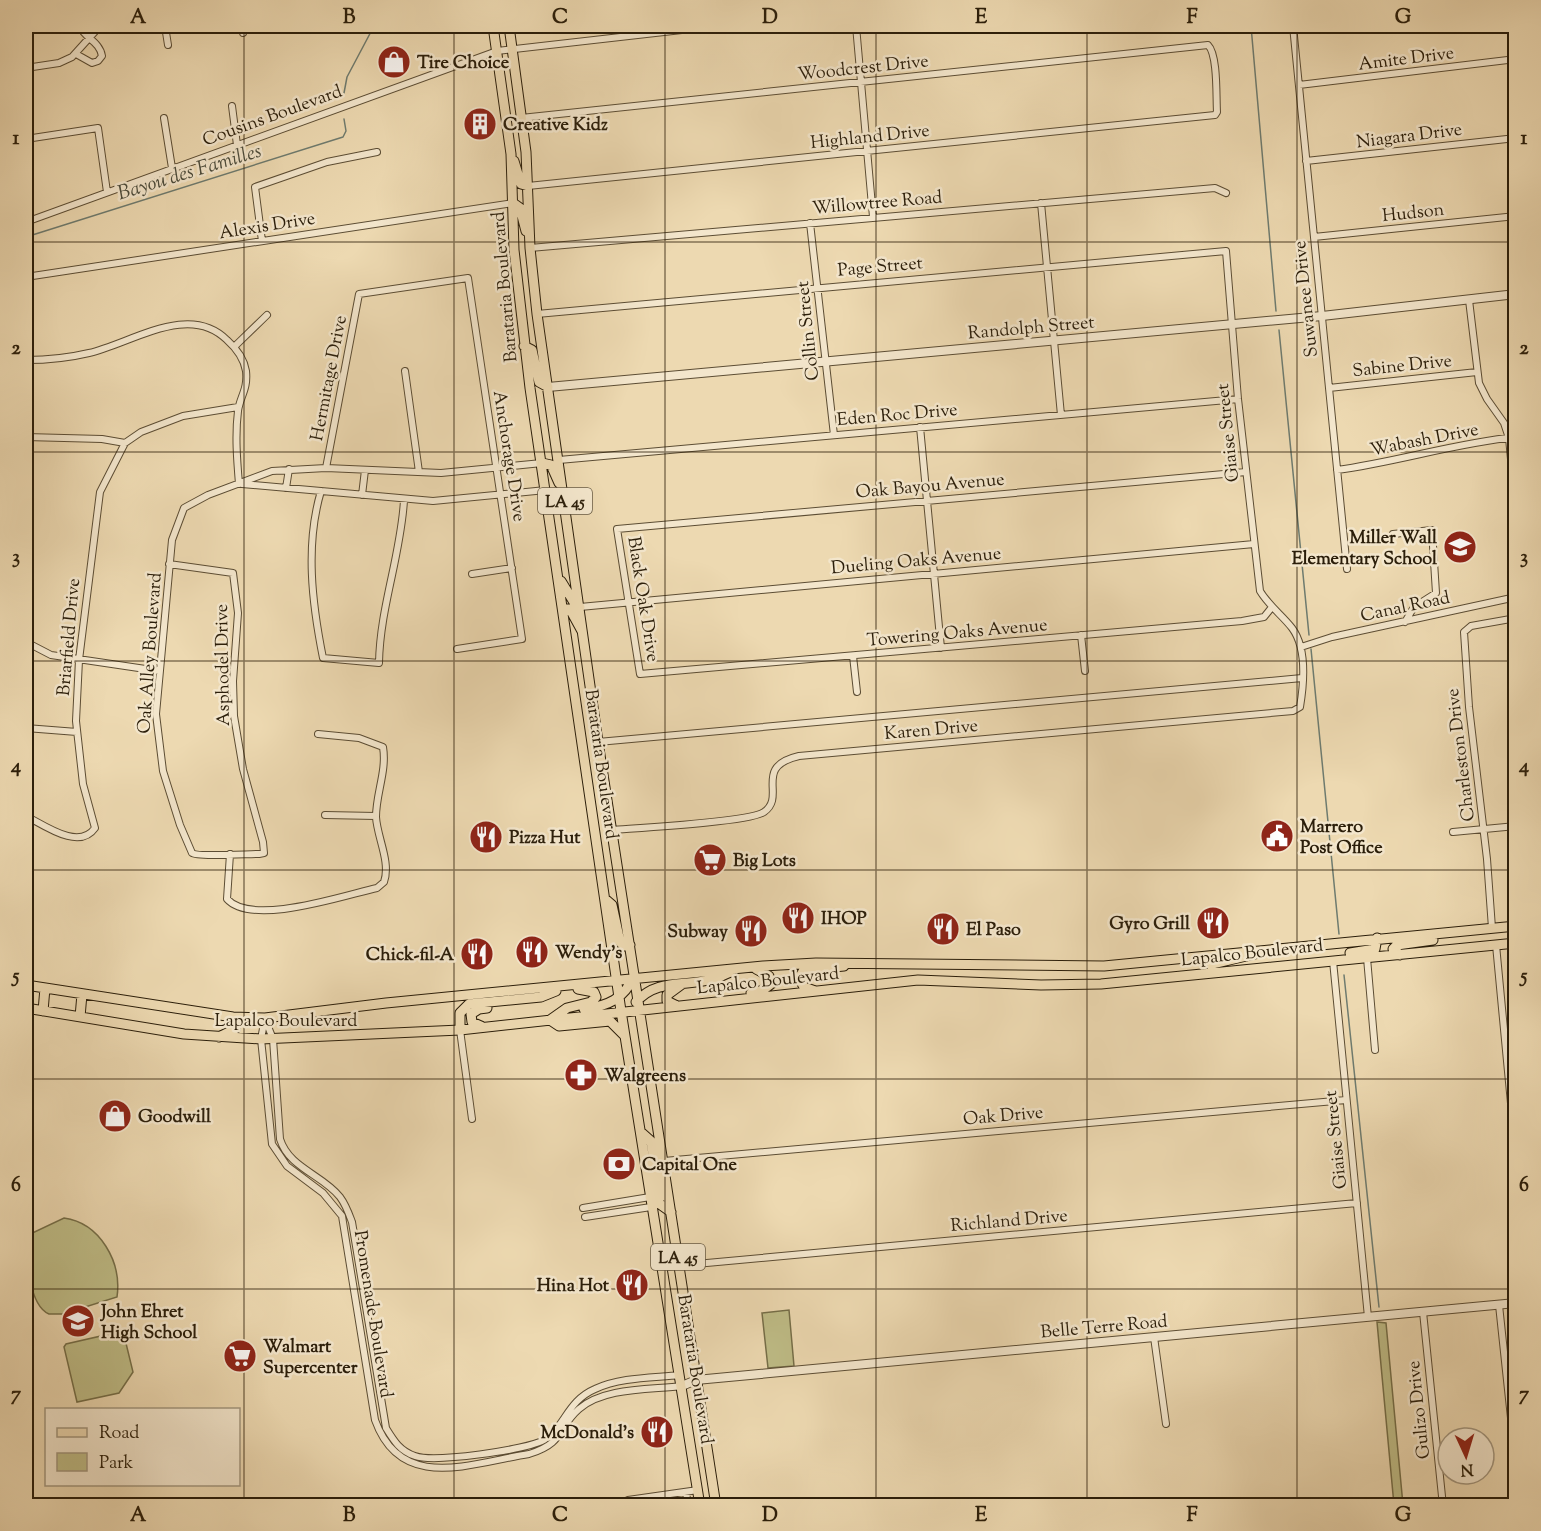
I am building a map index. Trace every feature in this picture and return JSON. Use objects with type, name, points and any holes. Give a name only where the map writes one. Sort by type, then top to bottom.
[{"type":"main road","name":"Barataria Boulevard","points":[[492,26],[511,154],[514,250],[525,346],[619,998],[624,1011],[623,1022],[700,1506]]},
{"type":"main road","name":"Barataria Boulevard","points":[[509,26],[528,186],[530,245],[537,314],[585,636],[598,742],[716,1506]]},
{"type":"main road","points":[[511,154],[521,184],[528,186]]},
{"type":"main road","points":[[513,203],[520,208],[530,245]]},
{"type":"main road","points":[[525,346],[532,350],[539,382],[548,387]]},
{"type":"main road","points":[[542,463],[553,468],[563,491]]},
{"type":"main road","points":[[559,580],[575,604],[580,607]]},
{"type":"main road","points":[[563,609],[570,609],[585,636]]},
{"type":"main road","points":[[580,727],[598,742]]},
{"type":"main road","points":[[583,744],[601,760]]},
{"type":"main road","points":[[592,813],[612,830]]},
{"type":"main road","points":[[595,828],[614,845]]},
{"type":"main road","points":[[605,899],[612,904],[620,942],[624,946],[630,945]]},
{"type":"main road","name":"Lapalco Boulevard","points":[[26,985],[233,1017],[265,1018],[565,987],[634,977],[752,967],[861,963],[1104,966],[1515,926]]},
{"type":"main road","points":[[1400,955],[1393,949],[1397,945],[1435,940],[1451,933]]},
{"type":"main road","points":[[1310,963],[1344,954],[1373,951],[1377,947],[1377,938]]},
{"type":"main road","name":"Lapalco Boulevard","points":[[26,1008],[216,1038],[273,1039],[460,1030],[918,980],[1056,986],[1515,943]]},
{"type":"main road","points":[[1216,972],[1212,964],[1241,960],[1268,949]]},
{"type":"main road","points":[[820,992],[804,987],[799,974],[804,970],[832,969],[861,963]]},
{"type":"main road","points":[[714,1002],[768,988],[771,984],[769,975],[752,967]]},
{"type":"main road","points":[[624,1011],[644,992],[686,982],[712,980],[739,968]]},
{"type":"main road","points":[[561,1011],[604,1006],[619,998],[634,977]]},
{"type":"main road","points":[[676,1005],[669,1004],[667,995],[671,990],[686,982]]},
{"type":"main road","points":[[460,1030],[460,1013],[469,1004],[541,997],[565,987],[589,990],[595,993],[596,997],[591,1002],[572,1006],[550,1020],[559,1026],[610,1021],[626,1041],[637,1043],[647,1095],[654,1105]]},
{"type":"main road","points":[[43,1011],[45,988]]},
{"type":"main road","points":[[80,1017],[82,994]]},
{"type":"main road","points":[[483,1026],[472,1022],[473,1011],[502,1006],[518,999]]},
{"type":"main road","points":[[216,1038],[235,1029],[233,1017]]},
{"type":"main road","points":[[642,1133],[651,1141],[659,1193],[662,1196],[668,1196]]},
{"type":"main road","points":[[651,1202],[671,1212]]},
{"type":"street","points":[[76,54],[92,63],[100,59],[100,48],[79,26]]},
{"type":"street","points":[[26,68],[59,63],[76,54],[100,26]]},
{"type":"street","points":[[165,26],[168,45]]},
{"type":"street","name":"Cousins Boulevard","points":[[26,222],[496,51],[656,29],[717,26]]},
{"type":"street","points":[[856,26],[873,217]]},
{"type":"street","name":"Suwanee Drive","points":[[1293,26],[1347,569]]},
{"type":"street","name":"Woodcrest Drive","points":[[521,118],[1209,45],[1213,50],[1217,112],[1215,115]]},
{"type":"street","name":"Amite Drive","points":[[1299,85],[1515,59]]},
{"type":"street","points":[[232,106],[237,145]]},
{"type":"street","name":"Highland Drive","points":[[528,186],[1215,115]]},
{"type":"street","points":[[164,118],[172,168]]},
{"type":"street","points":[[26,139],[98,128],[107,192]]},
{"type":"street","name":"Niagara Drive","points":[[1306,160],[1515,138]]},
{"type":"street","points":[[261,241],[255,187],[327,162],[377,152]]},
{"type":"street","name":"Willowtree Road","points":[[530,245],[1215,188],[1226,193]]},
{"type":"street","name":"Alexis Drive","points":[[26,278],[513,203]]},
{"type":"street","points":[[1041,203],[1060,415]]},
{"type":"street","name":"Hudson","points":[[1314,237],[1515,216]]},
{"type":"street","name":"Collin Street","points":[[810,223],[834,435]]},
{"type":"street","name":"Page Street","points":[[537,314],[1226,251]]},
{"type":"street","name":"Giaise Street","points":[[1226,251],[1238,399],[1260,591],[1292,628],[1301,647]]},
{"type":"street","name":"Anchorage Drive","points":[[359,294],[468,278],[522,639],[457,649]]},
{"type":"street","name":"Hermitage Drive","points":[[326,468],[359,294]]},
{"type":"street","name":"Randolph Street","points":[[548,387],[1231,325],[1515,294]]},
{"type":"street","points":[[1470,300],[1477,372],[1482,391],[1512,437],[1515,512]]},
{"type":"street","points":[[234,347],[267,315]]},
{"type":"street","points":[[26,360],[62,359],[91,353],[171,326],[191,323],[207,326],[223,336],[234,347],[246,369],[246,390],[238,407],[239,484]]},
{"type":"street","points":[[405,371],[418,472]]},
{"type":"street","name":"Sabine Drive","points":[[1329,388],[1477,372]]},
{"type":"street","name":"Eden Roc Drive","points":[[559,460],[1238,399]]},
{"type":"street","points":[[26,437],[102,439],[125,443],[150,427],[175,418],[238,407]]},
{"type":"street","points":[[920,427],[940,648]]},
{"type":"street","name":"Wabash Drive","points":[[1337,470],[1383,464],[1435,451],[1512,437]]},
{"type":"street","name":"Briarfield Drive","points":[[26,816],[62,834],[87,837],[95,828],[83,784],[77,732],[79,660],[97,505],[107,475],[125,443]]},
{"type":"street","name":"Oak Alley Boulevard","points":[[230,854],[196,856],[192,853],[180,825],[158,748],[156,714],[172,540],[184,508],[208,495],[272,471],[326,468],[418,472],[497,469],[542,463]]},
{"type":"street","points":[[286,488],[289,470]]},
{"type":"street","points":[[362,495],[365,470]]},
{"type":"street","name":"Oak Bayou Avenue","points":[[617,529],[1246,472]]},
{"type":"street","name":"Oak Alley Boulevard","points":[[239,484],[434,501],[546,490]]},
{"type":"street","points":[[321,491],[316,508],[311,578],[323,658],[379,663],[384,605],[399,542],[404,500]]},
{"type":"street","name":"Black Oak Drive","points":[[617,529],[640,674]]},
{"type":"street","points":[[1393,534],[1432,530],[1436,593],[1414,607],[1405,622]]},
{"type":"street","name":"Dueling Oaks Avenue","points":[[580,607],[1254,544]]},
{"type":"street","name":"Asphodel Drive","points":[[170,564],[233,573],[238,614],[233,681],[234,716],[243,769],[264,853],[230,854]]},
{"type":"street","points":[[472,574],[512,568]]},
{"type":"street","name":"Canal Road","points":[[1301,647],[1332,637],[1515,597]]},
{"type":"street","name":"Towering Oaks Avenue","points":[[640,674],[1242,621],[1264,617],[1272,607]]},
{"type":"street","name":"Charleston Drive","points":[[1492,928],[1484,829],[1469,707],[1464,632],[1471,626],[1515,618]]},
{"type":"street","points":[[1081,636],[1085,671]]},
{"type":"street","points":[[26,642],[51,655],[159,671]]},
{"type":"street","points":[[598,742],[1302,678],[1301,647]]},
{"type":"street","points":[[853,656],[857,692]]},
{"type":"street","name":"Karen Drive","points":[[612,830],[742,818],[764,813],[771,805],[772,773],[778,764],[799,756],[1293,711],[1300,707],[1302,678]]},
{"type":"street","points":[[26,728],[77,732]]},
{"type":"street","points":[[230,854],[227,892],[230,903],[239,908],[283,910],[377,888],[384,882],[386,870],[376,816],[384,768],[383,747],[359,738],[318,734]]},
{"type":"street","points":[[326,816],[376,816]]},
{"type":"street","points":[[1453,832],[1515,826]]},
{"type":"street","points":[[1496,945],[1515,1156]]},
{"type":"street","points":[[1367,958],[1375,1050]]},
{"type":"street","name":"Giaise Street","points":[[1333,961],[1368,1317]]},
{"type":"street","name":"Promenade Boulevard","points":[[265,1018],[273,1039],[280,1139],[287,1154],[339,1196],[350,1216],[386,1428],[403,1451],[416,1457],[442,1459],[532,1445],[546,1439],[556,1430],[574,1402],[593,1389],[610,1383],[680,1375]]},
{"type":"street","name":"Promenade Boulevard","points":[[265,1018],[261,1039],[272,1144],[287,1166],[323,1193],[342,1216],[375,1420],[384,1442],[401,1458],[414,1465],[432,1469],[529,1454],[542,1450],[558,1438],[578,1410],[588,1402],[612,1395],[682,1386]]},
{"type":"street","points":[[460,1030],[472,1119]]},
{"type":"street","name":"Oak Drive","points":[[664,1161],[1346,1100]]},
{"type":"street","points":[[583,1208],[651,1202]]},
{"type":"street","points":[[585,1217],[651,1202]]},
{"type":"street","name":"Richland Drive","points":[[663,1267],[1357,1203]]},
{"type":"street","name":"Belle Terre Road","points":[[696,1380],[1515,1303]]},
{"type":"street","points":[[1499,1305],[1515,1466]]},
{"type":"street","name":"Gulizo Drive","points":[[1423,1312],[1443,1506]]},
{"type":"street","points":[[1154,1337],[1166,1424]]},
{"type":"street","points":[[680,1375],[696,1380]]},
{"type":"street","points":[[682,1386],[696,1380]]},
{"type":"street","points":[[628,1500],[698,1490]]},
{"type":"street","points":[[686,1492],[688,1506]]},
{"type":"street","points":[[647,1497],[648,1506]]},
{"type":"green space","points":[[64,1218],[77,1221],[88,1228],[106,1246],[116,1271],[117,1297],[63,1314],[49,1314],[42,1309],[33,1291],[26,1255],[26,1236]]},
{"type":"green space","points":[[789,1310],[794,1366],[768,1368],[762,1313]]},
{"type":"green space","points":[[1377,1322],[1386,1323],[1403,1505],[1394,1505]]},
{"type":"green space","points":[[123,1331],[133,1372],[119,1393],[77,1402],[64,1347],[66,1344]]},
{"type":"waterway","name":"Bayou des Familles","points":[[344,93],[347,77],[374,26]]},
{"type":"waterway","points":[[1251,26],[1276,311]]},
{"type":"waterway","name":"Bayou des Familles","points":[[26,237],[343,137],[346,131],[344,119]]},
{"type":"waterway","points":[[1279,330],[1309,635]]},
{"type":"waterway","points":[[1311,649],[1339,934]]},
{"type":"waterway","points":[[1344,975],[1379,1307]]},
{"type":"place","name":"Tire Choice","points":[[394,62]]},
{"type":"place","name":"Creative Kidz","points":[[480,124]]},
{"type":"place","name":"Miller Wall Elementary School","points":[[1460,547]]},
{"type":"place","name":"Marrero Post Office","points":[[1277,836]]},
{"type":"place","name":"Pizza Hut","points":[[486,837]]},
{"type":"place","name":"Big Lots","points":[[710,860]]},
{"type":"place","name":"IHOP","points":[[798,918]]},
{"type":"place","name":"Gyro Grill","points":[[1213,923]]},
{"type":"place","name":"El Paso","points":[[943,929]]},
{"type":"place","name":"Subway","points":[[751,931]]},
{"type":"place","name":"Wendy's","points":[[532,952]]},
{"type":"place","name":"Chick-fil-A","points":[[477,954]]},
{"type":"place","name":"Walgreens","points":[[581,1075]]},
{"type":"place","name":"Goodwill","points":[[115,1116]]},
{"type":"place","name":"Capital One","points":[[619,1164]]},
{"type":"place","name":"Hina Hot","points":[[632,1285]]},
{"type":"place","name":"John Ehret High School","points":[[78,1321]]},
{"type":"place","name":"Walmart Supercenter","points":[[240,1356]]},
{"type":"place","name":"McDonald's","points":[[657,1432]]}]
